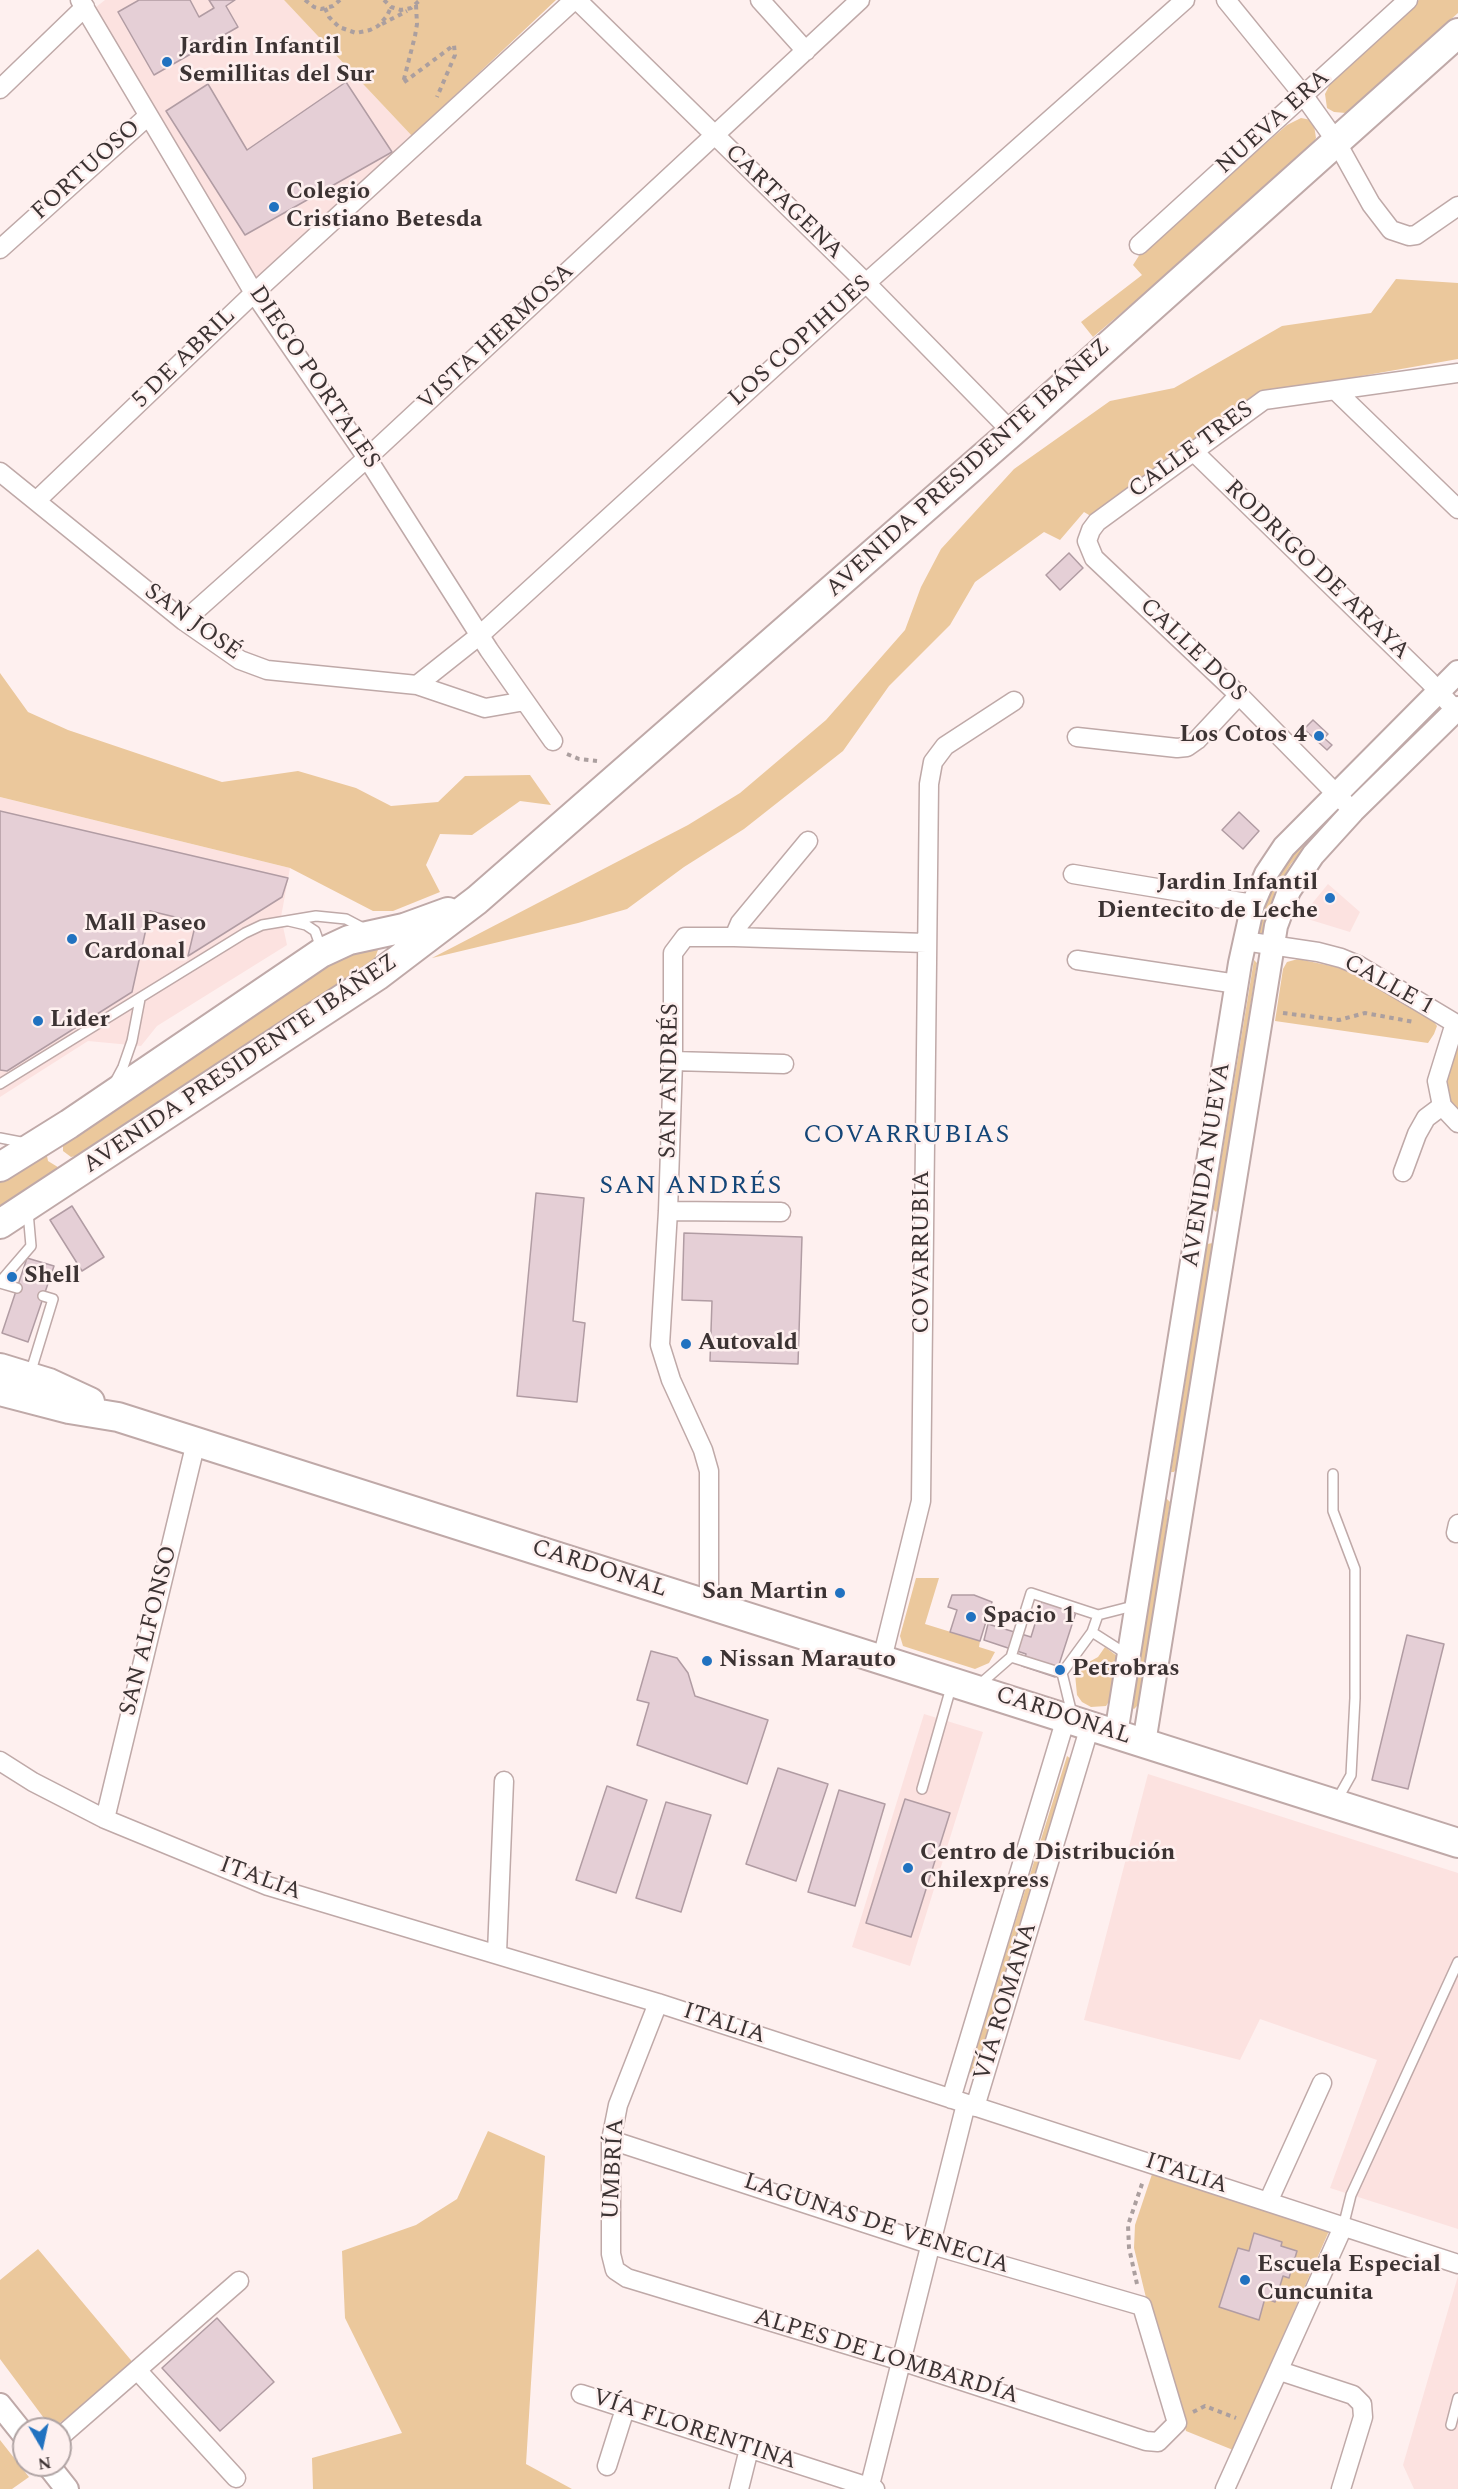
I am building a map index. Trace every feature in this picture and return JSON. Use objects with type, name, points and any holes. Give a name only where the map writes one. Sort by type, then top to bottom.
[{"type":"main road","name":"AVENIDA PRESIDENTE IBÁÑEZ","points":[[0,1224],[376,976],[477,900],[1012,432],[1458,33]]},
{"type":"main road","name":"AVENIDA PRESIDENTE IBÁÑEZ","points":[[0,1167],[102,1102],[321,953],[350,940],[415,925],[477,900]]},
{"type":"main road","points":[[372,934],[383,941],[388,953],[388,958],[376,976]]},
{"type":"main road","points":[[69,1124],[58,1136],[57,1158],[61,1163],[75,1168],[91,1166]]},
{"type":"main road","name":"CARDONAL","points":[[0,1368],[74,1393],[118,1418]]},
{"type":"main road","name":"CARDONAL","points":[[0,1391],[69,1409],[118,1418],[196,1442],[1458,1843]]},
{"type":"street","name":"5 DE ABRIL","points":[[36,501],[254,293],[575,0]]},
{"type":"street","name":"CARTAGENA","points":[[575,0],[866,283],[1012,432]]},
{"type":"street","points":[[760,0],[806,51]]},
{"type":"street","name":"VISTA HERMOSA","points":[[184,621],[367,458],[860,0]]},
{"type":"street","name":"LOS COPIHUES","points":[[417,685],[480,635],[866,283],[1185,0]]},
{"type":"street","points":[[1226,0],[1304,96],[1336,141],[1371,204],[1391,230],[1409,236],[1416,235],[1458,206]]},
{"type":"street","name":"NUEVA ERA","points":[[1139,245],[1408,0]]},
{"type":"street","name":"DIEGO PORTALES","points":[[0,88],[82,4],[254,293],[367,458],[480,635],[553,741]]},
{"type":"street","name":"FORTUOSO","points":[[0,249],[148,116]]},
{"type":"street","name":"CALLE TRES","points":[[1087,541],[1090,530],[1097,522],[1192,450],[1264,400],[1458,373]]},
{"type":"street","points":[[1335,390],[1458,509]]},
{"type":"street","name":"RODRIGO DE ARAYA","points":[[1192,450],[1457,710]]},
{"type":"street","name":"SAN JOSÉ","points":[[0,472],[184,621],[240,660],[267,670],[417,685],[485,708],[525,701]]},
{"type":"street","name":"CALLE DOS","points":[[1087,541],[1094,558],[1239,695],[1353,811]]},
{"type":"street","name":"AVENIDA NUEVA","points":[[1087,1724],[1129,1655],[1244,941],[1253,904],[1266,874],[1284,847],[1335,793],[1458,672]]},
{"type":"street","points":[[1077,737],[1177,748],[1187,747],[1197,740],[1239,695]]},
{"type":"street","name":"COVARRUBIA","points":[[882,1659],[921,1501],[929,784],[933,762],[945,746],[1014,701]]},
{"type":"street","name":"AVENIDA NUEVA","points":[[1144,1743],[1272,945],[1282,907],[1300,873],[1320,847],[1353,811],[1457,710]]},
{"type":"street","points":[[734,937],[740,923],[808,841]]},
{"type":"street","points":[[1073,874],[1253,904]]},
{"type":"street","name":"SAN ANDRÉS","points":[[709,1605],[709,1471],[703,1450],[670,1380],[660,1345],[668,1210],[673,1061],[673,952],[685,937],[926,943]]},
{"type":"street","name":"CALLE 1","points":[[1244,941],[1318,952],[1358,965],[1455,1025]]},
{"type":"street","points":[[1077,960],[1237,984]]},
{"type":"street","points":[[1455,1025],[1437,1081],[1442,1106],[1458,1123]]},
{"type":"street","points":[[673,1061],[784,1064]]},
{"type":"street","points":[[1403,1172],[1417,1134],[1426,1118],[1442,1106]]},
{"type":"street","points":[[668,1210],[781,1212]]},
{"type":"street","points":[[1198,1223],[1226,1227]]},
{"type":"street","name":"SAN ALFONSO","points":[[105,1820],[196,1442]]},
{"type":"street","points":[[1157,1482],[1185,1487]]},
{"type":"street","name":"VÍA ROMANA","points":[[872,2488],[932,2245],[964,2103],[1087,1724]]},
{"type":"street","name":"VÍA ROMANA","points":[[964,2103],[1087,1724]]},
{"type":"street","name":"ITALIA","points":[[0,1761],[33,1782],[105,1820],[268,1886],[658,2003],[1458,2264]]},
{"type":"street","points":[[497,1953],[504,1782]]},
{"type":"street","name":"UMBRÍA","points":[[615,2270],[611,2254],[612,2140],[618,2105],[658,2003]]},
{"type":"street","points":[[1268,2202],[1322,2083]]},
{"type":"street","name":"LAGUNAS DE VENECIA","points":[[612,2140],[932,2245],[1142,2306]]},
{"type":"street","points":[[1225,2489],[1343,2227]]},
{"type":"street","name":"ALPES DE LOMBARDÍA","points":[[615,2270],[627,2278],[902,2361],[1146,2441],[1158,2442],[1177,2423],[1177,2420]]},
{"type":"street","points":[[72,2427],[240,2281]]},
{"type":"street","points":[[1142,2306],[1177,2420]]},
{"type":"street","points":[[137,2370],[236,2478]]},
{"type":"street","points":[[1280,2371],[1353,2395],[1362,2404],[1363,2417],[1341,2489]]},
{"type":"street","name":"VÍA FLORENTINA","points":[[581,2394],[872,2488]]},
{"type":"street","points":[[0,2405],[12,2420]]},
{"type":"street","points":[[608,2466],[625,2409]]},
{"type":"street","points":[[739,2489],[749,2449]]},
{"type":"street","points":[[58,2477],[67,2489]]},
{"type":"lane","points":[[0,1084],[245,933],[262,925],[284,920],[332,916],[353,922],[372,934]]},
{"type":"lane","points":[[284,920],[306,925],[315,931],[321,946],[321,953]]},
{"type":"lane","points":[[102,1102],[123,1067],[132,1041],[140,999]]},
{"type":"lane","points":[[0,1138],[15,1142],[41,1142]]},
{"type":"lane","points":[[17,1288],[0,1282],[31,1246],[28,1206]]},
{"type":"lane","points":[[29,1377],[53,1299],[43,1296]]},
{"type":"lane","points":[[1333,1474],[1334,1511],[1354,1569],[1355,1581],[1355,1698],[1351,1774],[1335,1803]]},
{"type":"lane","points":[[922,1790],[964,1685],[1011,1657],[1031,1593],[1098,1615],[1137,1605]]},
{"type":"lane","points":[[1087,1724],[1066,1695],[1062,1674],[1092,1632],[1098,1615]]},
{"type":"lane","points":[[1092,1632],[1129,1655]]},
{"type":"lane","points":[[1011,1657],[1062,1674]]},
{"type":"lane","points":[[1343,2227],[1351,2195],[1458,1962]]},
{"type":"lane","points":[[1451,2425],[1458,2398]]},
{"type":"path","points":[[305,0],[314,7],[326,8],[340,0]]},
{"type":"path","points":[[384,0],[391,7],[401,10],[413,7]]},
{"type":"path","points":[[326,8],[335,24],[347,31],[361,32],[378,26],[413,7],[420,0]]},
{"type":"path","points":[[378,26],[391,7]]},
{"type":"path","points":[[413,7],[415,36],[403,83],[452,46],[456,47],[442,88],[423,121],[431,130]]},
{"type":"path","points":[[553,741],[563,752],[571,756],[591,762],[601,761]]},
{"type":"path","points":[[1273,1012],[1339,1020],[1365,1014],[1455,1025]]},
{"type":"path","points":[[1142,2306],[1129,2248],[1128,2225],[1148,2163]]},
{"type":"path","points":[[1177,2420],[1205,2406],[1254,2425]]},
{"type":"shaded area","name":"Colegio Cristiano Betesda","points":[[105,0],[284,0],[412,136],[257,279],[91,11]]},
{"type":"shaded area","points":[[284,0],[556,0],[412,136]]},
{"type":"shaded area","points":[[1419,0],[1458,0],[1458,13],[1346,113],[1334,112],[1327,108],[1325,94],[1331,82]]},
{"type":"shaded area","points":[[1301,118],[1311,120],[1314,125],[1316,138],[1313,143],[1165,276],[1093,337],[1081,322],[1142,275],[1133,265],[1142,251],[1287,125]]},
{"type":"shaded area","points":[[1396,279],[1458,283],[1458,359],[1265,393],[1094,518],[1084,512],[1060,540],[1044,532],[975,582],[950,625],[889,686],[843,751],[744,829],[684,867],[627,909],[432,958],[688,825],[740,793],[826,720],[905,630],[921,587],[941,549],[1014,469],[1110,401],[1174,388],[1282,326],[1371,313]]},
{"type":"shaded area","points":[[0,673],[28,712],[68,730],[222,782],[298,771],[356,788],[391,806],[438,802],[465,776],[530,775],[551,805],[520,801],[472,835],[440,834],[426,865],[440,892],[393,911],[373,911],[290,868],[0,797]]},
{"type":"shaded area","name":"Mall Paseo Cardonal","points":[[0,797],[290,868],[281,917],[287,945],[157,1026],[141,1046],[88,1041],[0,1097]]},
{"type":"shaded area","points":[[1327,820],[1291,864],[1275,891],[1265,930],[1263,934],[1259,933],[1257,931],[1261,914],[1272,884],[1295,849]]},
{"type":"shaded area","name":"Jardin Infantil Dientecito de Leche","points":[[1328,884],[1360,912],[1350,932],[1301,917]]},
{"type":"shaded area","points":[[379,947],[375,958],[360,972],[76,1156],[71,1157],[63,1151],[63,1141],[300,982],[347,953]]},
{"type":"shaded area","points":[[1298,959],[1346,969],[1431,1018],[1437,1026],[1434,1034],[1428,1043],[1275,1021],[1283,969],[1287,962]]},
{"type":"shaded area","points":[[1254,960],[1257,963],[1219,1208],[1216,1212],[1213,1209]]},
{"type":"shaded area","points":[[1458,1040],[1458,1118],[1443,1091]]},
{"type":"shaded area","points":[[46,1151],[48,1161],[61,1169],[0,1215],[0,1179]]},
{"type":"shaded area","points":[[1213,1243],[1177,1467],[1174,1472],[1171,1472],[1207,1244]]},
{"type":"shaded area","points":[[1166,1498],[1170,1502],[1139,1704],[1134,1709],[1131,1707],[1163,1500]]},
{"type":"shaded area","points":[[916,1578],[939,1578],[925,1624],[980,1641],[979,1647],[995,1652],[989,1663],[975,1669],[903,1646],[900,1636]]},
{"type":"shaded area","points":[[1105,1647],[1117,1656],[1118,1666],[1112,1697],[1106,1706],[1091,1707],[1082,1702],[1077,1695],[1075,1674],[1080,1667],[1098,1657]]},
{"type":"shaded area","points":[[924,1714],[983,1732],[910,1966],[852,1947]]},
{"type":"shaded area","points":[[1067,1756],[1071,1759],[976,2072],[971,2073],[969,2070]]},
{"type":"shaded area","points":[[1148,1774],[1458,1873],[1458,2229],[1330,2188],[1377,2060],[1260,2019],[1240,2060],[1084,2020]]},
{"type":"shaded area","points":[[488,2131],[545,2156],[526,2464],[572,2489],[313,2489],[312,2458],[402,2433],[345,2318],[342,2251],[416,2225],[457,2199]]},
{"type":"shaded area","points":[[1152,2174],[1329,2231],[1233,2450],[1186,2431],[1148,2306],[1134,2248],[1135,2225]]},
{"type":"shaded area","points":[[38,2249],[135,2365],[68,2417],[43,2417],[0,2359],[0,2280]]},
{"type":"shaded area","points":[[1458,2276],[1458,2489],[1414,2489],[1403,2465]]},
{"type":"shaded area","points":[[0,2440],[12,2455],[12,2477],[29,2477],[12,2489],[0,2489]]},
{"type":"building","points":[[139,0],[190,0],[199,17],[214,8],[209,0],[235,0],[226,6],[238,27],[154,75],[118,12]]},
{"type":"building","points":[[346,82],[392,152],[245,235],[166,111],[208,84],[247,150]]},
{"type":"building","points":[[1069,553],[1083,568],[1060,590],[1046,575]]},
{"type":"building","name":"Los Cotos 4","points":[[1313,720],[1328,734],[1324,738],[1332,745],[1327,750],[1304,729]]},
{"type":"building","name":"Mall Paseo Cardonal","points":[[0,811],[288,878],[282,897],[188,956],[196,922],[150,911],[132,992],[7,1071],[0,1070]]},
{"type":"building","points":[[1239,812],[1259,831],[1243,849],[1222,830]]},
{"type":"building","points":[[536,1193],[584,1198],[573,1321],[585,1323],[577,1402],[517,1396]]},
{"type":"building","points":[[72,1206],[104,1257],[82,1271],[50,1220]]},
{"type":"building","points":[[684,1233],[802,1237],[798,1364],[710,1361],[712,1301],[682,1300]]},
{"type":"building","points":[[27,1258],[54,1266],[28,1342],[2,1333]]},
{"type":"building","name":"Spacio 1","points":[[952,1595],[974,1595],[992,1602],[980,1641],[950,1632],[957,1610],[948,1607]]},
{"type":"building","points":[[1043,1598],[1077,1609],[1055,1677],[1022,1666],[1026,1654],[984,1640],[988,1624],[1031,1637]]},
{"type":"building","points":[[1407,1635],[1444,1644],[1408,1789],[1372,1780]]},
{"type":"building","points":[[651,1651],[677,1658],[688,1673],[695,1696],[768,1720],[747,1784],[637,1745],[649,1703],[637,1700]]},
{"type":"building","points":[[778,1768],[828,1784],[796,1881],[746,1864]]},
{"type":"building","points":[[607,1786],[647,1800],[616,1893],[576,1880]]},
{"type":"building","points":[[839,1790],[885,1804],[855,1906],[808,1892]]},
{"type":"building","name":"Centro de Distribución Chilexpress","points":[[905,1799],[950,1813],[911,1937],[866,1923]]},
{"type":"building","points":[[666,1802],[711,1815],[681,1912],[636,1898]]},
{"type":"building","points":[[1254,2233],[1282,2242],[1281,2246],[1297,2251],[1289,2278],[1283,2276],[1275,2302],[1265,2298],[1259,2320],[1219,2307],[1238,2248],[1249,2251]]},
{"type":"building","points":[[217,2318],[274,2382],[220,2431],[162,2368]]},
{"type":"place","name":"Jardin Infantil Semillitas del Sur","points":[[167,62]]},
{"type":"place","name":"Colegio Cristiano Betesda","points":[[274,207]]},
{"type":"place","name":"Los Cotos 4","points":[[1319,736]]},
{"type":"place","name":"Jardin Infantil Dientecito de Leche","points":[[1330,898]]},
{"type":"place","name":"Mall Paseo Cardonal","points":[[72,939]]},
{"type":"place","name":"Lider","points":[[38,1021]]},
{"type":"place","name":"Shell","points":[[12,1277]]},
{"type":"place","name":"Autovald","points":[[686,1344]]},
{"type":"place","name":"San Martin","points":[[840,1593]]},
{"type":"place","name":"Spacio 1","points":[[971,1617]]},
{"type":"place","name":"Nissan Marauto","points":[[707,1661]]},
{"type":"place","name":"Petrobras","points":[[1060,1670]]},
{"type":"place","name":"Centro de Distribución Chilexpress","points":[[908,1868]]},
{"type":"place","name":"Escuela Especial Cuncunita","points":[[1245,2280]]},
{"type":"district","name":"COVARRUBIAS","points":[[907,1137]]},
{"type":"district","name":"SAN ANDRÉS","points":[[691,1188]]}]
